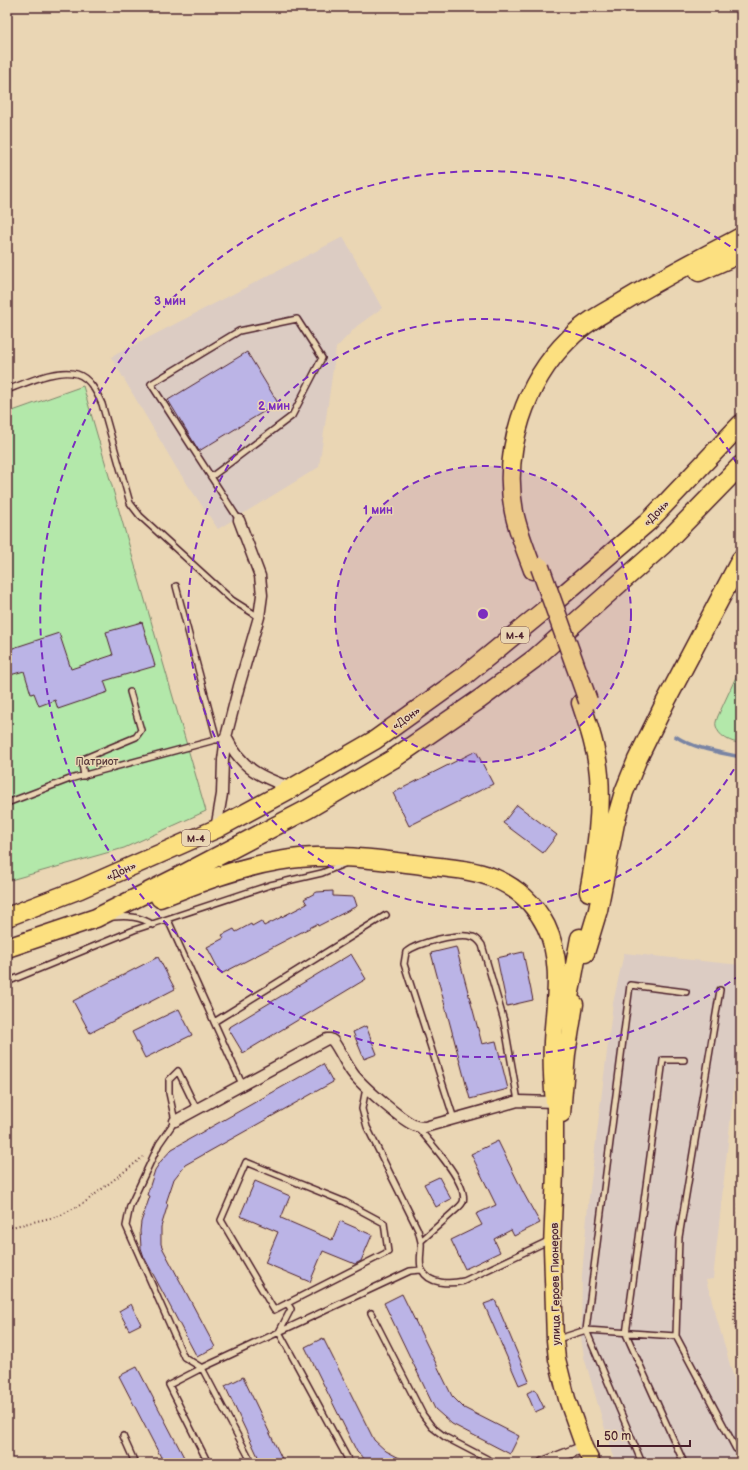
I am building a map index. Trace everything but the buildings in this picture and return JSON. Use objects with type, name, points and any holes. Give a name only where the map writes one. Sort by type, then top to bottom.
[{"type":"highway","points":[[585,953],[606,820],[608,774],[603,748],[514,511],[511,474],[513,450],[521,418],[536,384],[550,360],[569,338],[600,315],[640,291],[741,237]]},
{"type":"highway","points":[[536,568],[526,525],[521,493],[521,472],[525,437],[532,413],[544,387],[559,365],[576,346],[594,331],[646,300],[706,268],[741,255]]},
{"type":"highway","name":"«Дон»","points":[[7,917],[80,889],[216,829],[292,788],[375,740],[463,677],[557,600],[648,522],[741,424]]},
{"type":"highway","name":"М-4","points":[[7,948],[96,918],[206,864],[308,809],[393,759],[480,699],[534,659],[663,545],[741,465]]},
{"type":"highway","points":[[585,953],[598,910],[615,823],[624,792],[637,760],[665,703],[741,559]]},
{"type":"highway","points":[[559,1103],[565,1015],[593,869],[600,819],[599,775],[585,702]]},
{"type":"highway","points":[[96,918],[134,907],[224,874],[278,860],[314,856],[356,858],[458,869],[494,878],[520,894],[539,913],[553,943],[558,977],[552,1074],[559,1103]]},
{"type":"main road","name":"улица Героев Пионеров","points":[[585,953],[574,1008],[559,1103],[553,1239],[555,1340],[564,1386],[584,1447],[592,1463]]},
{"type":"street","points":[[216,829],[222,794],[222,738],[259,617],[262,595],[260,576],[239,520]]},
{"type":"street","points":[[222,738],[247,767],[267,779],[292,788]]},
{"type":"street","points":[[176,1121],[326,1039],[330,1039],[336,1044],[353,1074],[366,1088],[411,1124],[417,1127],[425,1127],[518,1101],[559,1103]]},
{"type":"street","points":[[543,1463],[584,1447]]},
{"type":"lane","points":[[211,477],[292,416],[322,358],[297,319],[239,331],[152,384],[211,477],[239,520]]},
{"type":"lane","points":[[7,390],[56,373],[78,374],[88,381],[95,390],[102,404],[130,503],[140,516],[232,600],[259,617]]},
{"type":"lane","points":[[7,803],[84,776],[222,738],[176,586]]},
{"type":"lane","points":[[84,776],[82,764],[84,759],[136,738],[141,730],[130,692]]},
{"type":"lane","points":[[7,982],[134,930],[153,925],[270,885],[322,873],[356,858]]},
{"type":"lane","points":[[214,1022],[386,915]]},
{"type":"lane","points":[[96,918],[131,916],[140,918],[153,925]]},
{"type":"lane","points":[[168,920],[242,1084]]},
{"type":"lane","points":[[454,1119],[404,964],[406,952],[411,948],[427,942],[466,936],[474,937],[482,945],[504,1022],[518,1101]]},
{"type":"lane","points":[[642,1463],[586,1330],[630,984],[686,992]]},
{"type":"lane","points":[[720,990],[679,1237],[676,1336],[736,1449],[741,1450]]},
{"type":"lane","points":[[684,1060],[663,1060],[626,1334],[684,1463]]},
{"type":"lane","points":[[176,1121],[169,1093],[169,1080],[178,1072],[196,1108],[176,1121],[159,1144],[130,1206],[126,1226],[184,1357],[202,1368],[252,1463]]},
{"type":"lane","points":[[366,1088],[362,1109],[367,1127],[418,1230],[421,1241],[421,1270],[426,1276],[438,1282],[454,1283],[464,1281],[553,1239]]},
{"type":"lane","points":[[417,1127],[449,1165],[460,1183],[463,1194],[463,1201],[459,1207],[421,1241]]},
{"type":"lane","points":[[246,1162],[345,1202],[384,1223],[388,1252],[287,1303],[274,1310],[221,1220],[246,1162]]},
{"type":"lane","points":[[208,1463],[169,1385],[202,1368],[410,1271],[421,1270]]},
{"type":"lane","points":[[279,1332],[291,1309],[287,1303]]},
{"type":"lane","points":[[371,1313],[423,1415],[432,1426],[445,1437],[495,1463]]},
{"type":"lane","points":[[555,1340],[586,1330],[626,1334],[676,1336]]},
{"type":"lane","points":[[279,1332],[350,1463]]},
{"type":"lane","points":[[123,1436],[135,1463]]},
{"type":"path","points":[[741,928],[739,956],[741,1002]]},
{"type":"path","points":[[7,1228],[59,1216],[84,1203],[159,1144]]},
{"type":"path","points":[[741,1152],[738,1271],[734,1320],[741,1352]]},
{"type":"shaded area","points":[[343,237],[382,308],[357,326],[336,348],[319,467],[218,529],[177,469],[111,357]]},
{"type":"shaded area","points":[[624,953],[741,965],[741,1000],[733,1097],[713,1279],[706,1280],[741,1404],[741,1463],[615,1463],[584,1357],[581,1337],[582,1275],[588,1205],[613,1003]]},
{"type":"green space","name":"Патриот","points":[[83,386],[206,811],[124,848],[7,881],[7,413]]},
{"type":"green space","points":[[741,666],[741,743],[737,743],[722,736],[717,730],[716,724],[718,716]]},
{"type":"waterway","points":[[675,736],[699,747],[741,757]]}]
